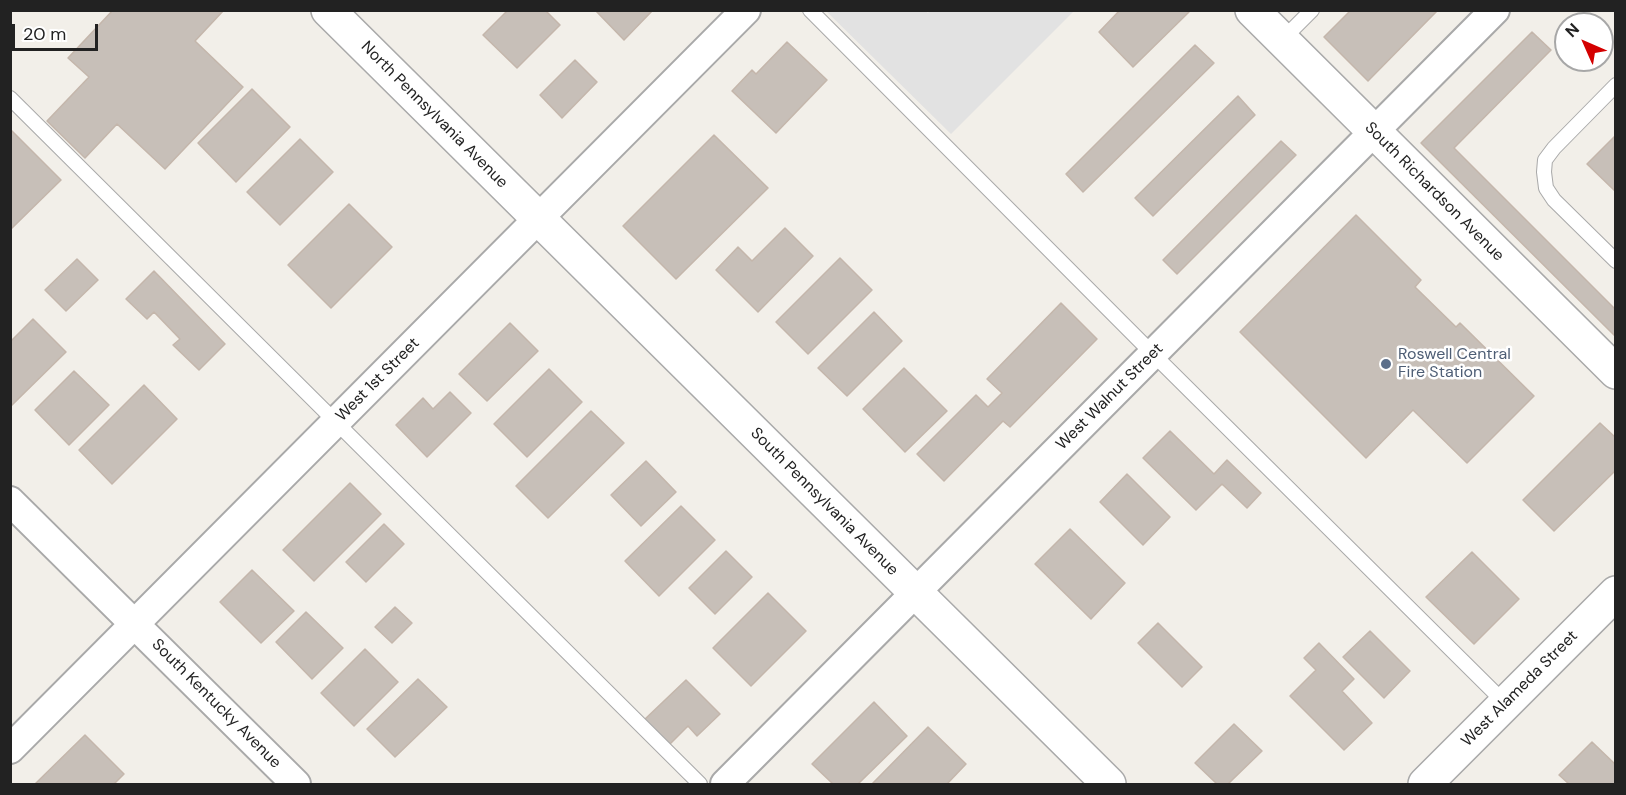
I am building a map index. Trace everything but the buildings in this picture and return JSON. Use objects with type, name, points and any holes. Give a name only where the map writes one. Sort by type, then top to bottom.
[{"type":"street","name":"North Pennsylvania Avenue","points":[[328,10],[539,219]]},
{"type":"street","name":"West 1st Street","points":[[10,749],[746,10]]},
{"type":"street","name":"South Richardson Avenue","points":[[1252,10],[1616,372]]},
{"type":"street","name":"West Walnut Street","points":[[725,784],[1495,10]]},
{"type":"street","name":"South Pennsylvania Avenue","points":[[539,219],[1109,784]]},
{"type":"street","name":"South Kentucky Avenue","points":[[10,501],[296,784]]},
{"type":"street","name":"West Alameda Street","points":[[1425,784],[1616,592]]},
{"type":"lane","points":[[810,10],[1505,704]]},
{"type":"lane","points":[[1282,40],[1312,10]]},
{"type":"lane","points":[[1616,84],[1554,148],[1545,160],[1544,172],[1546,188],[1554,200],[1616,261]]},
{"type":"lane","points":[[10,98],[700,784]]},
{"type":"shaded area","points":[[930,10],[1074,11],[951,134],[826,11],[926,11],[928,13]]},
{"type":"place","name":"Roswell Central Fire Station","points":[[1386,364]]}]
